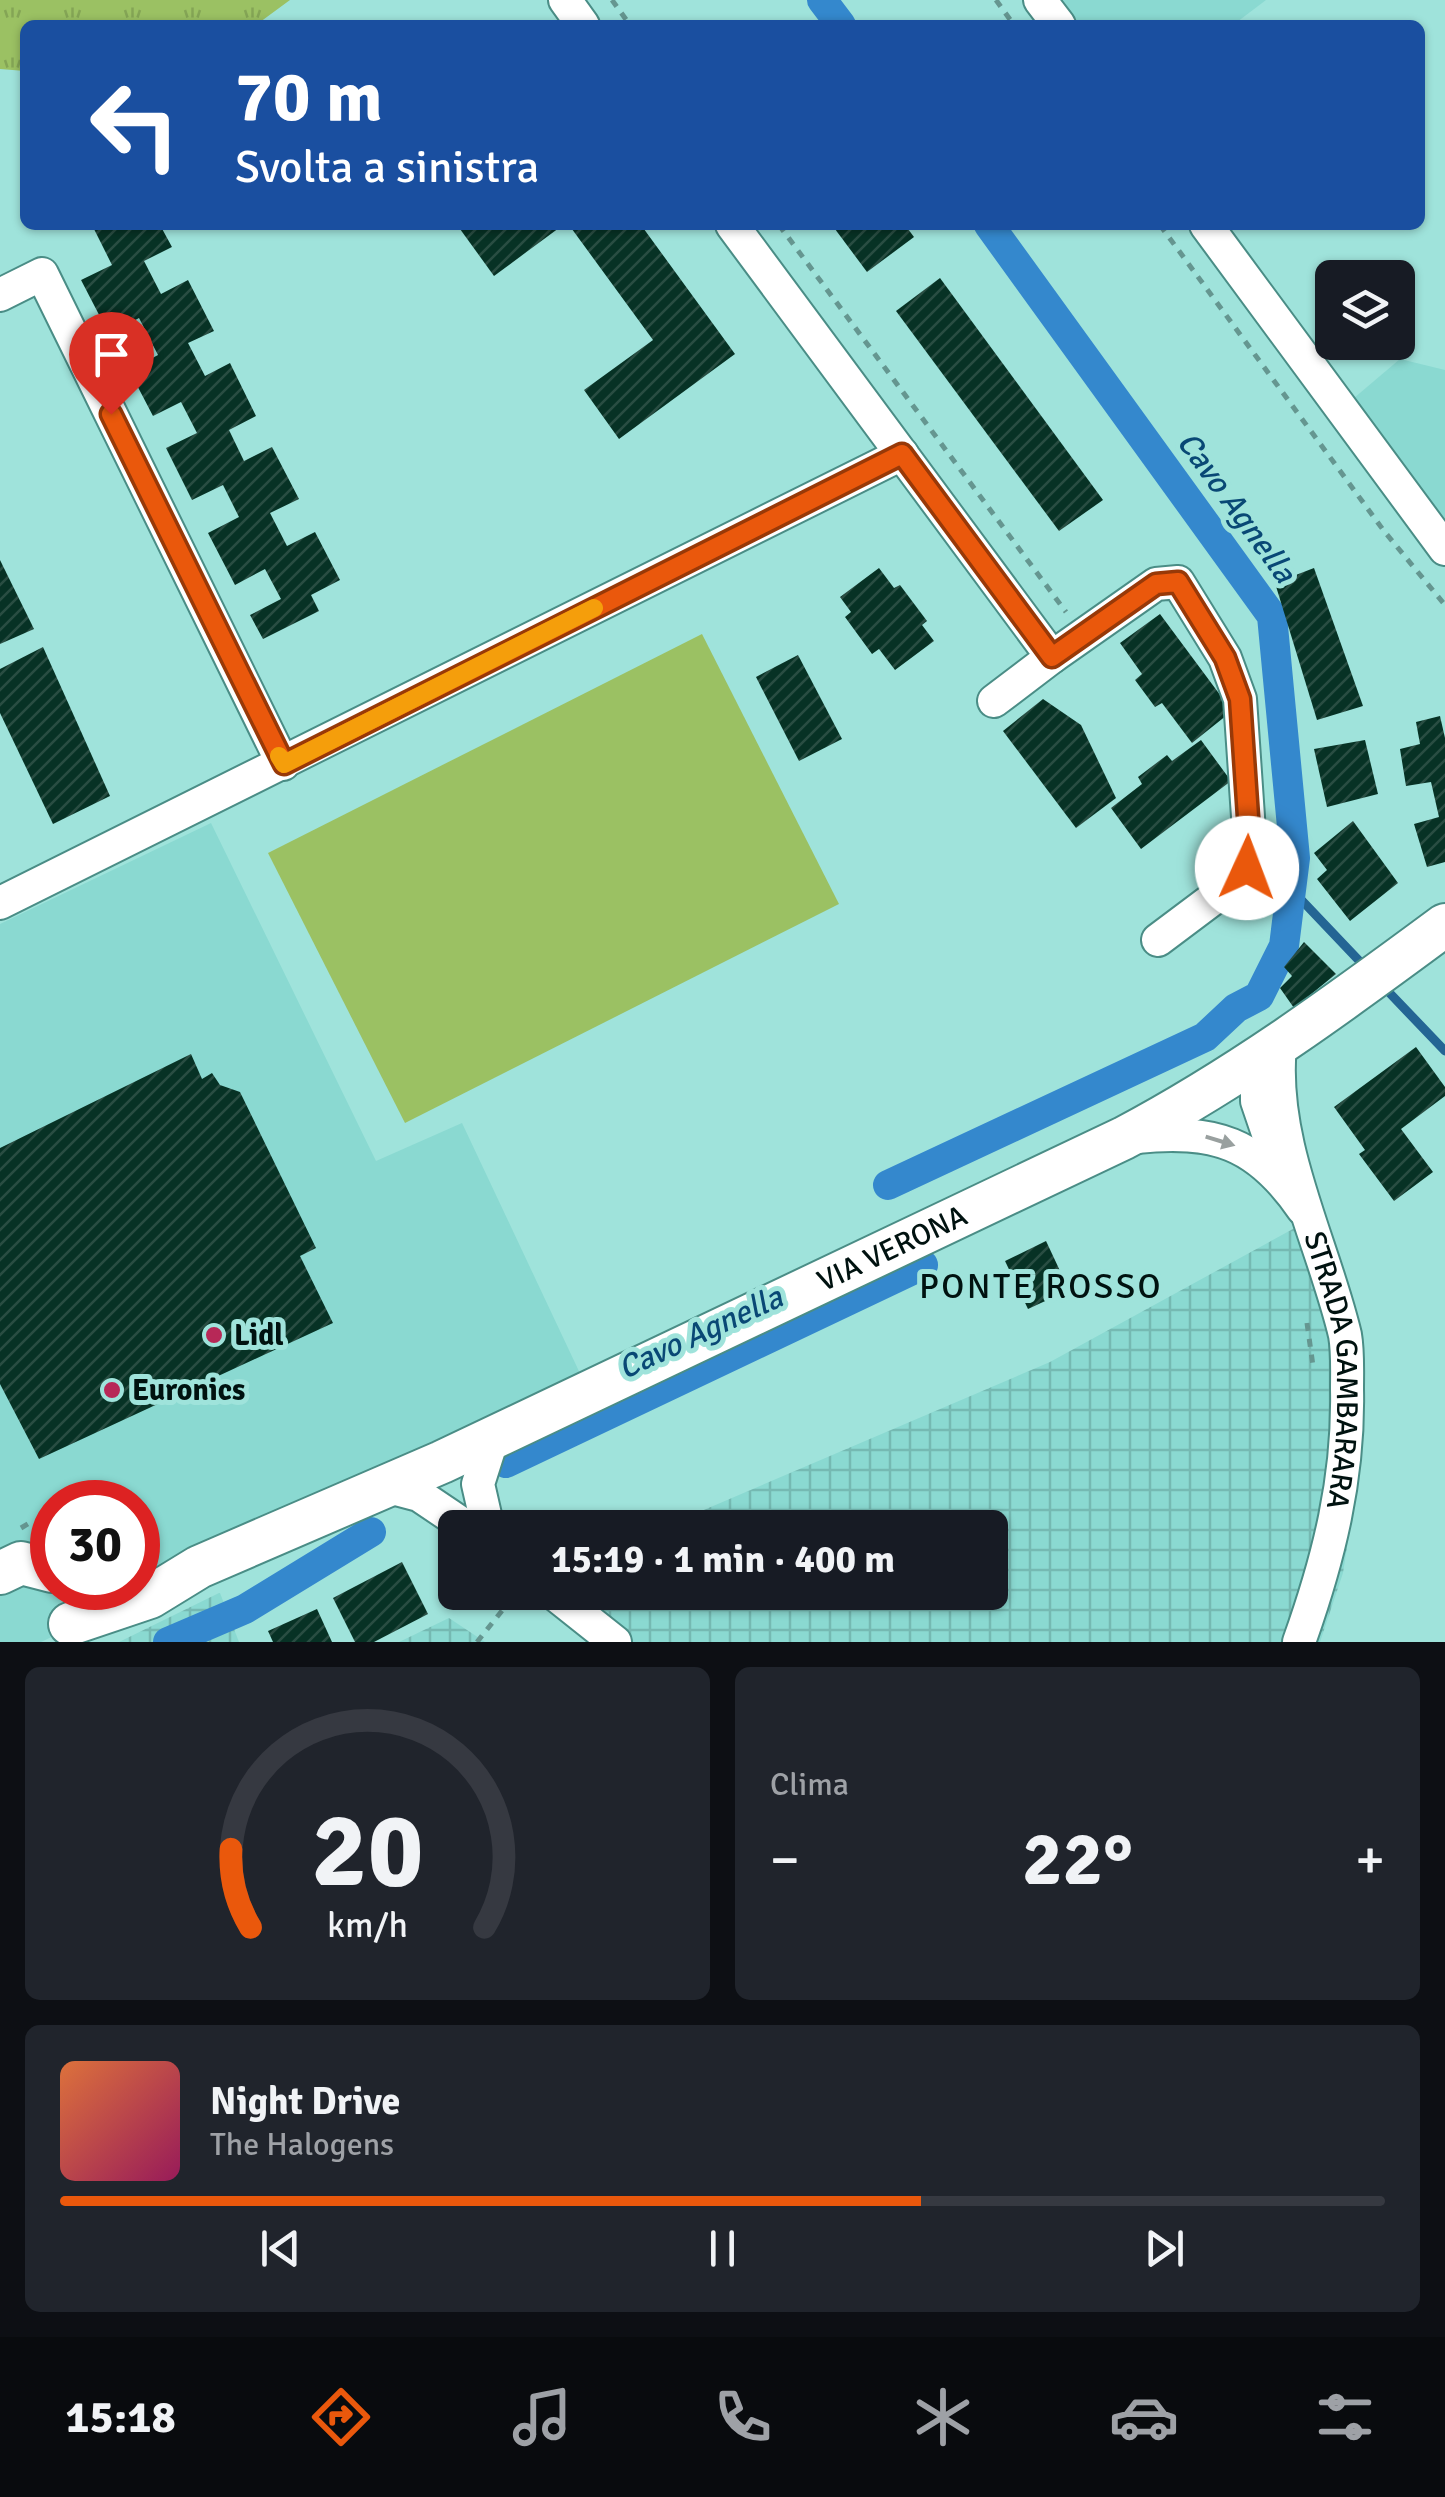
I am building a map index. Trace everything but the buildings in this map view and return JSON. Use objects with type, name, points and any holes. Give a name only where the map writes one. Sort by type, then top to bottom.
[{"type":"main road","name":"VIA VERONA","points":[[64,1618],[150,1597],[199,1567],[493,1436],[1124,1138],[1269,1054],[1445,925]]},
{"type":"main road","points":[[0,1574],[21,1564],[30,1566]]},
{"type":"main road","name":"VIA VERONA","points":[[160,1578],[199,1567]]},
{"type":"street","points":[[564,0],[579,20]]},
{"type":"street","points":[[1040,0],[1055,20]]},
{"type":"street","points":[[736,230],[1052,657]]},
{"type":"street","points":[[1210,230],[1445,549]]},
{"type":"street","points":[[0,294],[42,274],[284,764]]},
{"type":"street","points":[[0,903],[902,454]]},
{"type":"street","points":[[994,701],[1156,584],[1178,582],[1225,658],[1240,699],[1250,846],[1247,868],[1238,880],[1158,940]]},
{"type":"street","name":"STRADA GAMBARARA","points":[[1269,1054],[1257,1101],[1289,1190]]},
{"type":"street","name":"STRADA GAMBARARA","points":[[1269,1054],[1308,1217],[1324,1255],[1346,1340],[1348,1447],[1330,1556],[1299,1642]]},
{"type":"street","name":"STRADA GAMBARARA","points":[[1124,1138],[1173,1133],[1214,1136],[1260,1159],[1308,1217]]},
{"type":"street","points":[[484,1510],[478,1484],[493,1436]]},
{"type":"street","points":[[385,1486],[420,1494],[443,1510]]},
{"type":"street","points":[[575,1610],[615,1642]]},
{"type":"path","points":[[783,230],[1083,635]]},
{"type":"path","points":[[1164,230],[1384,531],[1445,606]]},
{"type":"path","points":[[1307,1322],[1314,1377]]},
{"type":"path","points":[[477,1642],[503,1610]]},
{"type":"shaded area","points":[[1022,0],[1266,0],[1240,20],[1037,20]]},
{"type":"shaded area","points":[[1399,360],[1445,370],[1445,532],[1347,404]]},
{"type":"shaded area","points":[[211,823],[376,1161],[462,1123],[585,1384],[160,1586],[160,1480],[30,1480],[30,1610],[108,1610],[41,1642],[0,1642],[0,924]]},
{"type":"shaded area","points":[[1324,1212],[1360,1335],[1362,1451],[1343,1573],[1320,1642],[612,1642],[570,1610],[1008,1610],[1008,1510],[704,1510],[1050,1362]]},
{"type":"shaded area","points":[[219,1593],[239,1642],[119,1642]]},
{"type":"shaded area","points":[[449,1618],[485,1642],[399,1642]]},
{"type":"green space","points":[[0,0],[290,0],[263,20],[20,20],[20,71],[0,69]]},
{"type":"green space","points":[[702,634],[839,904],[405,1123],[268,853]]},
{"type":"waterway","name":"Cavo Agnella","points":[[822,0],[837,20]]},
{"type":"waterway","name":"Cavo Agnella","points":[[888,1185],[1205,1037],[1236,1008],[1259,996],[1284,946],[1295,858],[1272,616],[993,230]]},
{"type":"waterway","points":[[1291,889],[1367,969]]},
{"type":"waterway","points":[[1381,984],[1445,1051]]},
{"type":"waterway","name":"Cavo Agnella","points":[[506,1463],[923,1265]]},
{"type":"waterway","name":"Cavo Agnella","points":[[168,1642],[245,1609],[371,1532]]},
{"type":"slow traffic","points":[[279,756],[284,764],[594,608]]},
{"type":"place","name":"Lidl","points":[[214,1335]]},
{"type":"place","name":"Euronics","points":[[112,1390]]},
{"type":"district","name":"PONTE ROSSO","points":[[1041,1286]]},
{"type":"route","points":[[111,414],[284,764],[902,454],[1052,657],[1156,584],[1178,582],[1194,602],[1225,658],[1240,699],[1250,846],[1247,868]]}]
